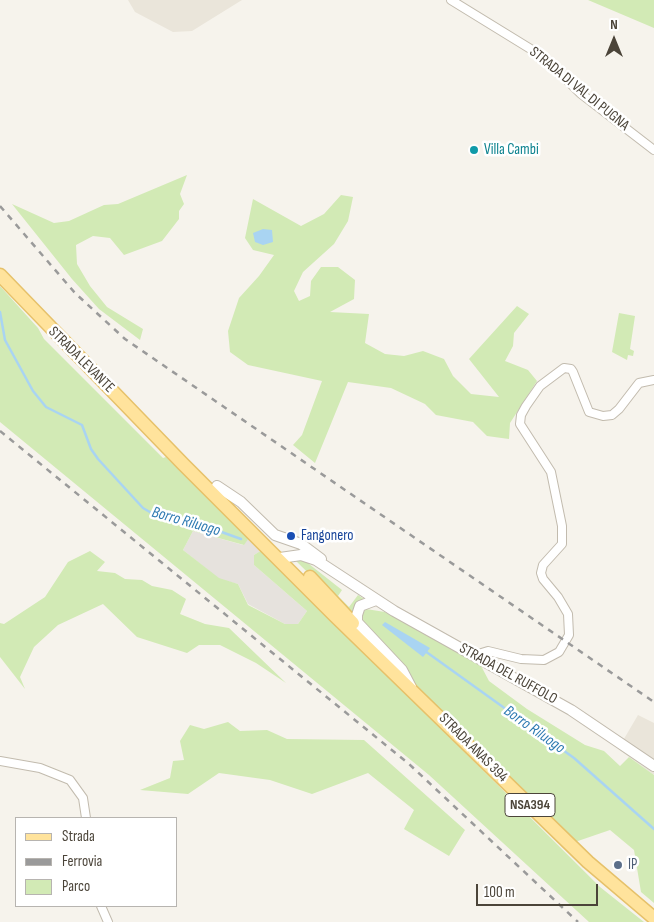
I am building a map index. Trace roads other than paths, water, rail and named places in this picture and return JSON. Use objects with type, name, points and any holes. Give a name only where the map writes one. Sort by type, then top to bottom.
[{"type":"main road","name":"STRADA LEVANTE","points":[[0,275],[190,471],[284,555]]},
{"type":"main road","name":"STRADA LEVANTE","points":[[165,444],[217,486],[284,555]]},
{"type":"main road","name":"STRADA ANAS 394","points":[[284,555],[349,618],[381,658],[593,867],[654,918]]},
{"type":"street","name":"STRADA DI VAL DI PUGNA","points":[[451,0],[542,56],[580,93],[654,150]]},
{"type":"street","points":[[475,655],[488,651],[521,660],[544,660],[559,652],[569,635],[568,614],[558,597],[543,580],[541,573],[543,565],[562,544],[562,526],[551,472],[520,424],[521,415],[526,406],[540,386],[564,368],[570,369],[573,372],[589,412],[603,416],[612,415],[619,409],[640,383],[654,380]]},
{"type":"street","name":"STRADA DEL RUFFOLO","points":[[217,486],[241,502],[275,535],[306,546],[357,587]]},
{"type":"street","points":[[284,555],[295,541]]},
{"type":"street","name":"STRADA DEL RUFFOLO","points":[[284,555],[303,555],[313,559],[376,600],[571,710],[654,766]]},
{"type":"street","points":[[376,600],[360,606],[356,615],[357,622],[402,670],[411,687]]},
{"type":"street","points":[[0,761],[48,770],[70,780],[83,798],[86,817]]},
{"type":"street","points":[[101,907],[108,922]]},
{"type":"water","points":[[263,229],[272,230],[273,242],[263,245],[255,242],[253,233]]},
{"type":"water","points":[[385,622],[430,648],[423,657],[382,625]]},
{"type":"waterway","name":"Borro Riluogo","points":[[0,312],[5,340],[33,391],[46,407],[82,425],[91,449],[98,459],[143,508],[155,515],[202,525],[241,539]]},
{"type":"waterway","name":"Borro Riluogo","points":[[425,651],[574,758],[654,829]]},
{"type":"railway","points":[[0,206],[75,293],[125,339],[654,702]]},
{"type":"railway","points":[[0,431],[409,764],[578,922]]},
{"type":"place","name":"Villa Cambi","points":[[474,150]]},
{"type":"place","name":"Fangonero","points":[[291,536]]},
{"type":"place","name":"IP","points":[[618,865]]}]
